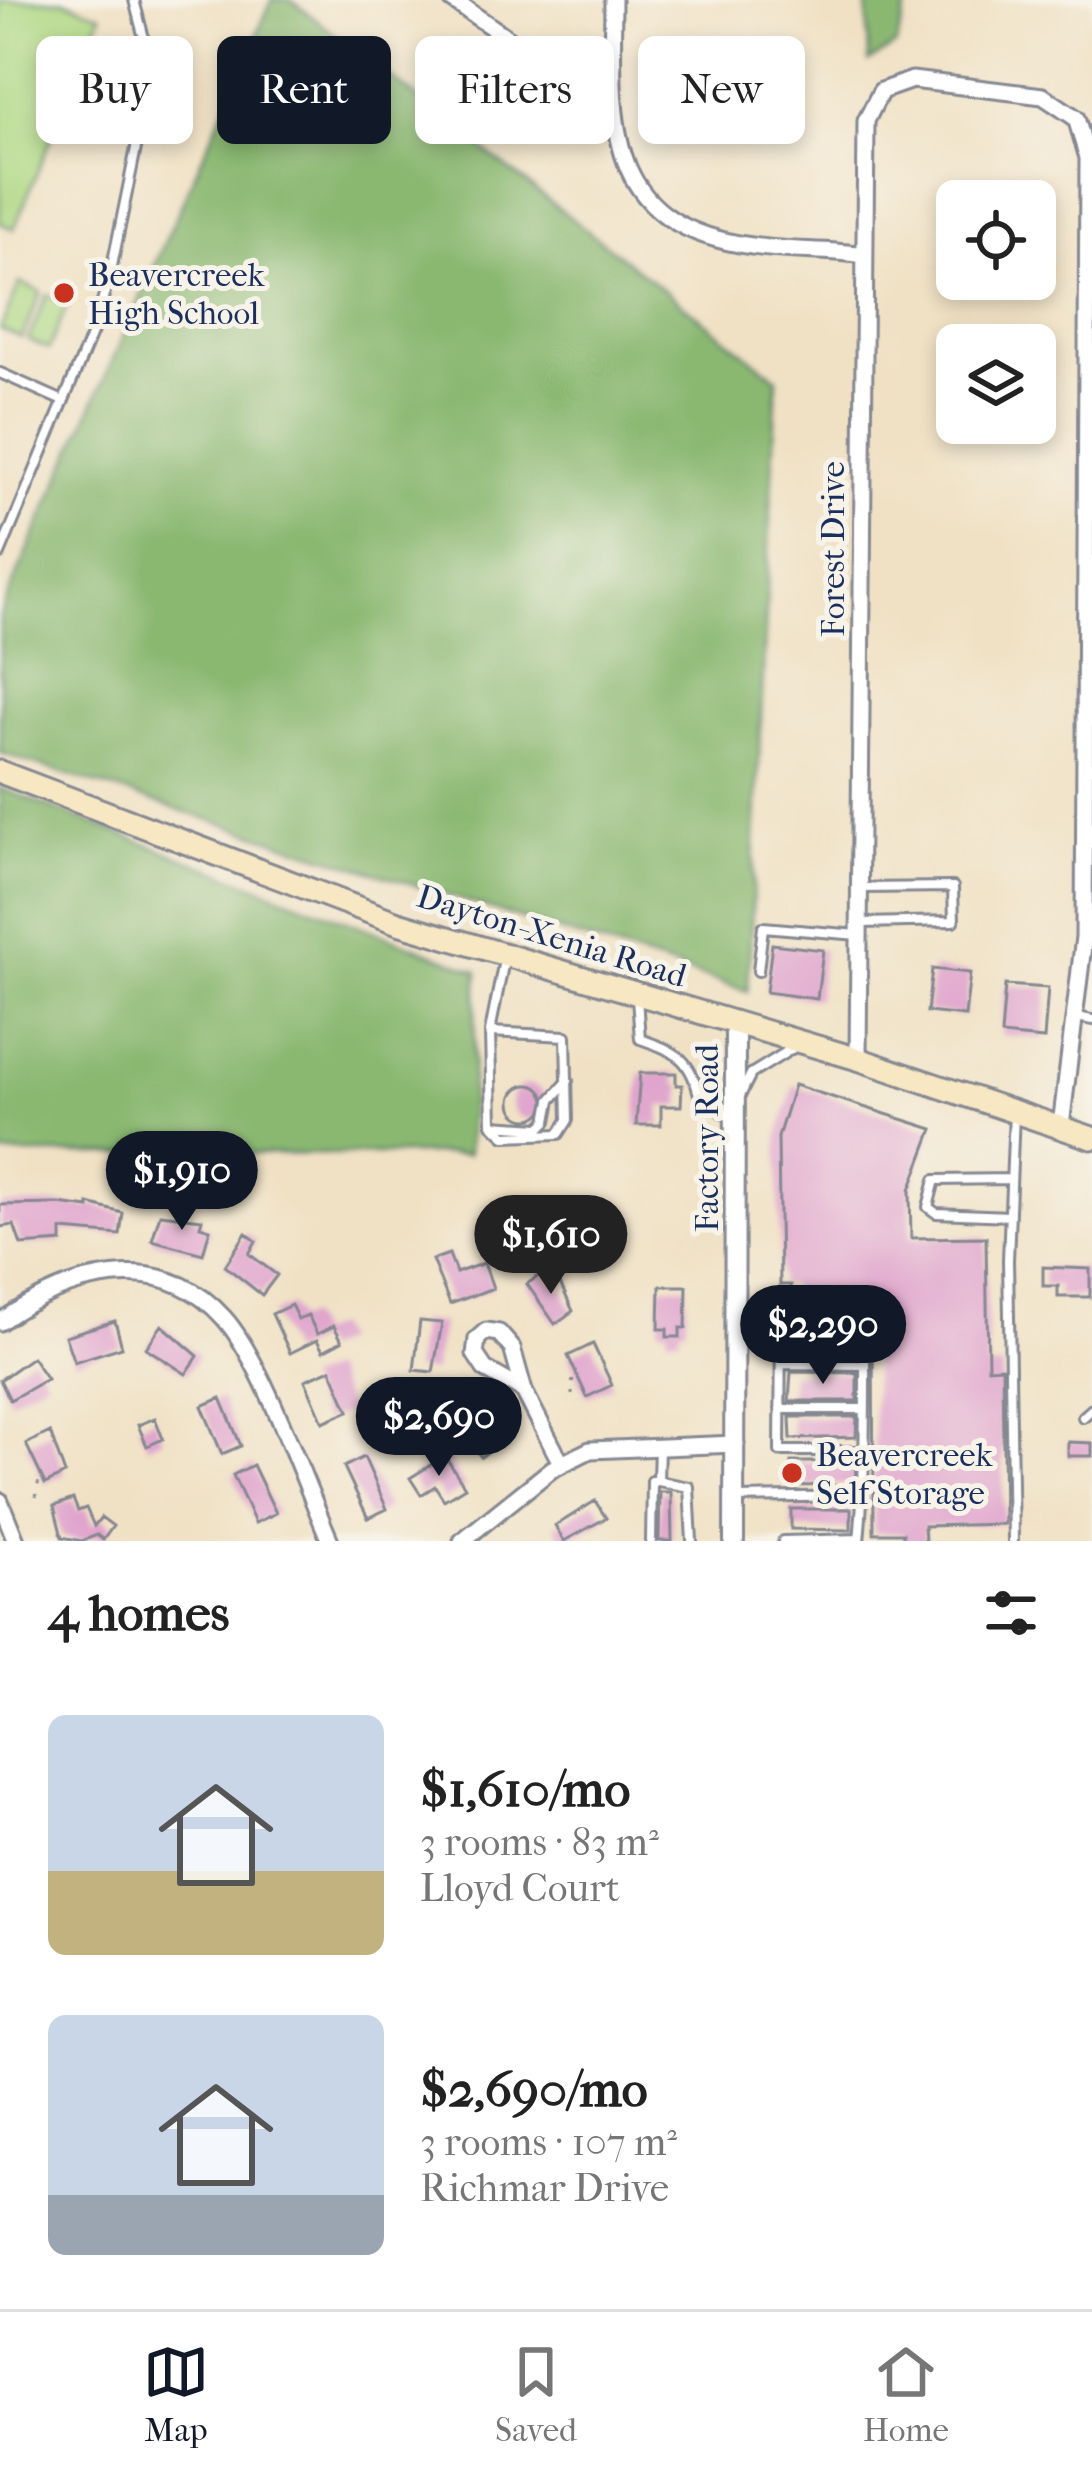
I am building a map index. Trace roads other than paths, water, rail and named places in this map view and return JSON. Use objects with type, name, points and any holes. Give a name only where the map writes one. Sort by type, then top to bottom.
[{"type":"main road","name":"Dayton-Xenia Road","points":[[0,772],[505,958],[819,1047],[1092,1138]]},
{"type":"street","points":[[452,0],[505,36]]},
{"type":"street","points":[[613,0],[613,36]]},
{"type":"street","name":"Forest Drive","points":[[858,1059],[863,255],[868,112],[888,86],[926,82],[1043,96],[1076,118],[1088,158],[1090,341]]},
{"type":"street","points":[[614,129],[622,159],[642,194],[669,219],[715,240],[863,255]]},
{"type":"street","points":[[1061,1126],[1084,1018],[1090,341]]},
{"type":"street","name":"Factory Road","points":[[734,1541],[739,1097],[735,1024]]},
{"type":"street","points":[[0,1322],[43,1292],[101,1276],[158,1281],[200,1297],[241,1341],[330,1541]]},
{"type":"street","points":[[524,1391],[560,1463]]},
{"type":"street","points":[[462,1541],[560,1463],[590,1450],[736,1444]]},
{"type":"street","points":[[0,1501],[16,1541]]},
{"type":"lane","points":[[0,554],[95,326],[111,271],[147,94],[146,46],[134,0]]},
{"type":"lane","points":[[0,373],[63,400]]},
{"type":"lane","points":[[758,971],[763,927],[860,929],[954,921],[953,887],[860,888]]},
{"type":"lane","points":[[490,1032],[566,1036],[568,1120],[560,1134],[505,1136],[492,1124],[490,1032],[505,958]]},
{"type":"lane","points":[[637,996],[640,1039],[682,1053],[694,1070],[700,1100],[738,1122]]},
{"type":"lane","points":[[739,1097],[751,1074],[770,1058],[791,1048],[819,1047]]},
{"type":"lane","points":[[492,1124],[540,1127],[547,1121],[550,1100],[569,1080]]},
{"type":"lane","points":[[1012,1541],[1014,1111]]},
{"type":"lane","points":[[1010,1216],[936,1213],[928,1207],[935,1180],[946,1176],[1011,1179]]},
{"type":"lane","points":[[784,1541],[859,1540],[864,1496],[865,1319],[782,1319],[780,1451],[864,1451]]},
{"type":"lane","points":[[781,1364],[865,1365]]},
{"type":"lane","points":[[780,1409],[864,1409]]},
{"type":"lane","points":[[1082,1418],[1092,1409]]},
{"type":"lane","points":[[658,1481],[659,1444]]},
{"type":"lane","points":[[651,1541],[652,1481],[689,1487],[692,1541]]},
{"type":"lane","points":[[735,1498],[864,1496]]},
{"type":"place","name":"Beavercreek High School","points":[[64,293]]},
{"type":"place","name":"Beavercreek Self Storage","points":[[792,1473]]}]
